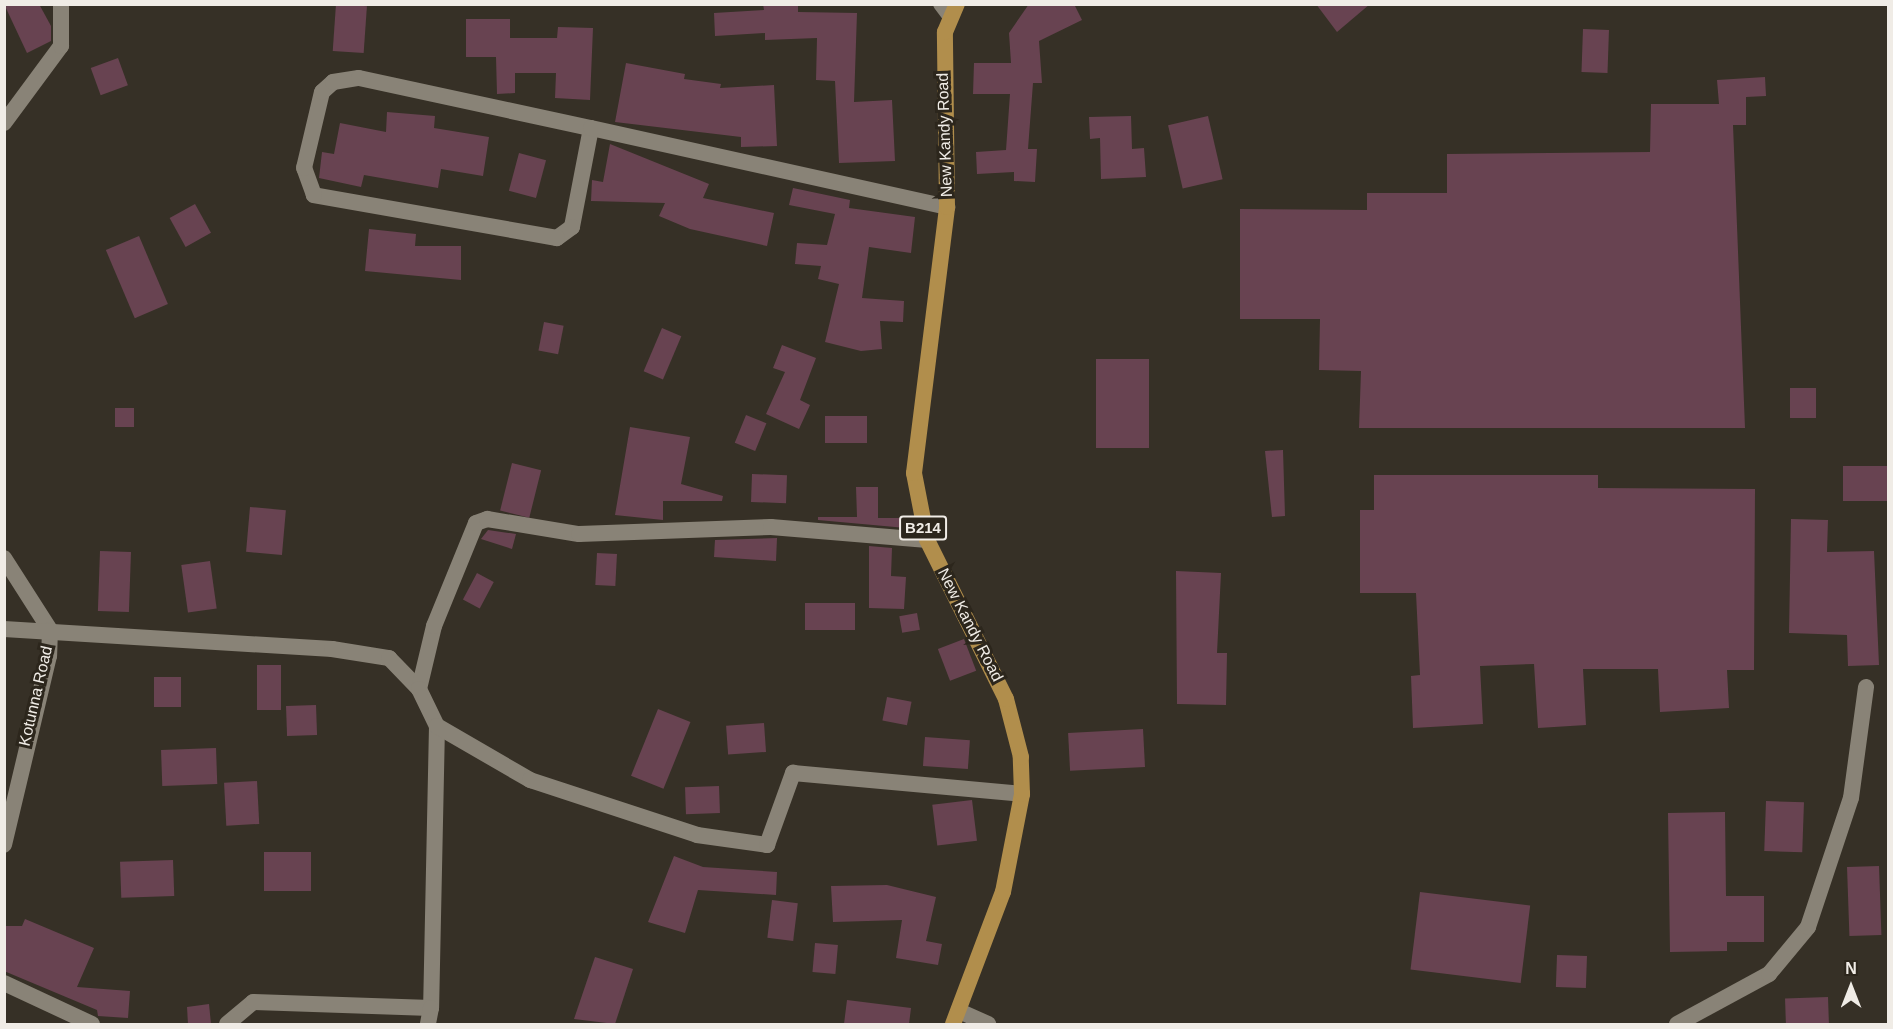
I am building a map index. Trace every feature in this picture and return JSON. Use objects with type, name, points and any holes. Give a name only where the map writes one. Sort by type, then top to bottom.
[{"type":"main road","name":"New Kandy Road","points":[[949,8],[943,74],[947,207],[939,298],[914,442],[918,506],[927,540],[1006,699],[1021,757],[1022,794],[1003,892],[956,1018]]},
{"type":"street","points":[[4,123],[61,46],[61,4]]},
{"type":"street","points":[[591,128],[572,227],[557,238],[314,195],[304,168],[322,92],[333,82],[359,78],[591,128],[947,207]]},
{"type":"street","points":[[419,689],[434,626],[476,523],[487,519],[579,534],[771,526],[927,540]]},
{"type":"street","name":"Kotunna Road","points":[[4,558],[50,630],[49,656],[4,845]]},
{"type":"street","points":[[4,629],[50,630],[332,649],[389,658],[419,689],[437,726],[430,1016],[253,1002],[227,1024]]},
{"type":"street","points":[[1677,1024],[1769,974],[1808,927],[1851,798],[1866,687]]},
{"type":"street","points":[[437,726],[530,780],[698,835],[767,845],[793,773],[1022,794]]},
{"type":"street","points":[[4,983],[92,1024]]},
{"type":"street","points":[[956,1018],[988,1024]]},
{"type":"building","points":[[4,4],[39,4],[51,26],[51,41],[27,53]]},
{"type":"building","points":[[336,4],[367,6],[364,53],[333,51]]},
{"type":"building","points":[[763,4],[798,4],[798,12],[857,13],[854,102],[892,100],[895,161],[839,163],[835,81],[816,80],[817,38],[765,40],[765,33],[715,36],[714,13],[764,10]]},
{"type":"building","points":[[1029,4],[1074,4],[1082,20],[1039,41],[1042,83],[1033,83],[1028,149],[1037,149],[1035,182],[1014,181],[1014,172],[977,174],[976,152],[1006,150],[1010,94],[973,94],[974,63],[1011,63],[1009,33]]},
{"type":"building","points":[[1316,4],[1370,4],[1337,32]]},
{"type":"building","points":[[466,19],[510,19],[510,38],[557,38],[558,27],[593,28],[590,100],[555,98],[556,73],[515,73],[515,93],[497,94],[496,57],[466,57]]},
{"type":"building","points":[[1583,29],[1609,30],[1607,73],[1581,72]]},
{"type":"building","points":[[118,58],[128,85],[101,95],[91,68]]},
{"type":"building","points":[[626,63],[685,74],[684,79],[721,84],[720,88],[774,85],[777,146],[741,147],[741,137],[615,122]]},
{"type":"building","points":[[1765,77],[1766,96],[1746,97],[1746,125],[1733,125],[1745,428],[1359,428],[1361,371],[1319,370],[1320,319],[1240,319],[1240,209],[1367,210],[1367,193],[1447,193],[1447,154],[1650,152],[1651,104],[1719,104],[1717,80]]},
{"type":"building","points":[[387,112],[435,116],[434,128],[489,137],[483,176],[441,169],[438,188],[364,175],[361,187],[319,178],[322,152],[334,154],[340,123],[386,132]]},
{"type":"building","points":[[1131,116],[1132,149],[1144,148],[1146,177],[1101,179],[1100,138],[1090,139],[1089,117]]},
{"type":"building","points":[[1208,116],[1223,179],[1183,189],[1168,125]]},
{"type":"building","points":[[610,144],[709,184],[703,198],[774,213],[767,246],[690,229],[659,216],[665,203],[591,201],[592,180],[603,182]]},
{"type":"building","points":[[519,153],[546,160],[536,198],[509,191]]},
{"type":"building","points":[[793,188],[850,200],[849,208],[915,217],[911,253],[869,247],[862,298],[904,301],[903,322],[880,321],[882,349],[861,351],[825,342],[839,284],[818,279],[821,266],[795,264],[797,243],[827,245],[835,214],[789,205]]},
{"type":"building","points":[[195,204],[211,233],[186,247],[170,218]]},
{"type":"building","points":[[369,229],[416,234],[415,246],[461,246],[461,280],[365,271]]},
{"type":"building","points":[[139,236],[168,304],[135,318],[106,250]]},
{"type":"building","points":[[544,322],[564,326],[558,354],[538,350]]},
{"type":"building","points":[[662,328],[681,336],[663,379],[644,371]]},
{"type":"building","points":[[782,345],[816,358],[800,400],[810,405],[799,429],[766,414],[785,372],[773,368]]},
{"type":"building","points":[[1096,359],[1149,359],[1149,448],[1096,448]]},
{"type":"building","points":[[1790,388],[1816,388],[1816,418],[1790,418]]},
{"type":"building","points":[[115,408],[134,408],[134,427],[115,427]]},
{"type":"building","points":[[746,415],[766,423],[755,451],[735,443]]},
{"type":"building","points":[[825,416],[867,416],[867,443],[825,443]]},
{"type":"building","points":[[630,427],[690,437],[681,484],[723,496],[722,501],[663,501],[663,520],[615,515]]},
{"type":"building","points":[[1283,450],[1285,516],[1272,517],[1265,451]]},
{"type":"building","points":[[512,463],[541,470],[529,518],[500,511]]},
{"type":"building","points":[[1843,466],[1888,466],[1888,501],[1843,501]]},
{"type":"building","points":[[752,474],[787,475],[786,503],[751,502]]},
{"type":"building","points":[[1374,475],[1598,475],[1598,488],[1755,489],[1754,670],[1727,670],[1729,708],[1660,712],[1658,669],[1583,669],[1586,725],[1538,728],[1534,664],[1480,666],[1483,724],[1413,728],[1411,676],[1420,675],[1416,593],[1360,593],[1360,510],[1374,510]]},
{"type":"building","points":[[856,487],[878,487],[878,518],[907,518],[906,528],[818,520],[818,517],[857,517]]},
{"type":"building","points":[[250,507],[286,510],[282,555],[246,552]]},
{"type":"building","points":[[1791,519],[1828,520],[1827,552],[1874,551],[1879,665],[1848,666],[1847,635],[1789,633]]},
{"type":"building","points":[[488,530],[516,534],[512,549],[481,539]]},
{"type":"building","points":[[777,538],[776,561],[714,557],[715,540]]},
{"type":"building","points":[[869,546],[892,548],[891,576],[906,577],[904,609],[869,608]]},
{"type":"building","points":[[100,551],[131,552],[129,612],[98,611]]},
{"type":"building","points":[[597,553],[617,554],[615,586],[595,585]]},
{"type":"building","points":[[210,561],[217,609],[188,613],[181,565]]},
{"type":"building","points":[[1176,571],[1221,573],[1217,653],[1227,653],[1226,705],[1177,704]]},
{"type":"building","points":[[477,573],[494,582],[480,608],[463,599]]},
{"type":"building","points":[[805,603],[855,603],[855,630],[805,630]]},
{"type":"building","points":[[917,613],[920,630],[902,633],[899,616]]},
{"type":"building","points":[[964,639],[976,671],[950,681],[938,649]]},
{"type":"building","points":[[257,665],[281,665],[281,710],[257,710]]},
{"type":"building","points":[[154,677],[181,677],[181,707],[154,707]]},
{"type":"building","points":[[887,697],[912,702],[907,725],[882,721]]},
{"type":"building","points":[[316,705],[317,735],[287,736],[286,706]]},
{"type":"building","points":[[658,709],[690,722],[663,789],[631,776]]},
{"type":"building","points":[[764,723],[766,752],[728,755],[726,726]]},
{"type":"building","points":[[1143,729],[1145,767],[1070,771],[1068,733]]},
{"type":"building","points":[[925,737],[970,740],[968,769],[923,766]]},
{"type":"building","points":[[216,748],[217,784],[162,786],[161,750]]},
{"type":"building","points":[[257,781],[259,824],[226,826],[224,783]]},
{"type":"building","points":[[719,786],[720,813],[686,814],[685,787]]},
{"type":"building","points":[[972,800],[977,841],[937,846],[932,805]]},
{"type":"building","points":[[1766,801],[1804,802],[1802,852],[1764,851]]},
{"type":"building","points":[[1725,812],[1726,896],[1764,896],[1764,942],[1727,942],[1727,951],[1670,952],[1668,813]]},
{"type":"building","points":[[264,852],[311,852],[311,891],[264,891]]},
{"type":"building","points":[[674,856],[703,867],[777,872],[776,895],[698,890],[685,933],[648,922]]},
{"type":"building","points":[[173,860],[174,896],[121,898],[120,862]]},
{"type":"building","points":[[1879,866],[1881,935],[1849,936],[1847,867]]},
{"type":"building","points":[[887,885],[936,897],[926,941],[942,944],[938,965],[896,958],[902,920],[833,922],[831,886]]},
{"type":"building","points":[[1420,892],[1530,906],[1521,983],[1410,969]]},
{"type":"building","points":[[772,900],[798,903],[793,941],[767,938]]},
{"type":"building","points":[[25,919],[94,948],[77,987],[130,991],[128,1018],[98,1016],[97,1010],[4,971],[4,926],[22,926]]},
{"type":"building","points":[[815,943],[838,945],[835,974],[812,972]]},
{"type":"building","points":[[1557,955],[1587,956],[1586,988],[1556,987]]},
{"type":"building","points":[[595,957],[633,969],[615,1024],[574,1019]]},
{"type":"building","points":[[1828,997],[1829,1024],[1786,1024],[1785,999]]},
{"type":"building","points":[[847,1000],[911,1008],[909,1024],[844,1024]]},
{"type":"building","points":[[209,1004],[211,1024],[188,1024],[187,1007]]}]
